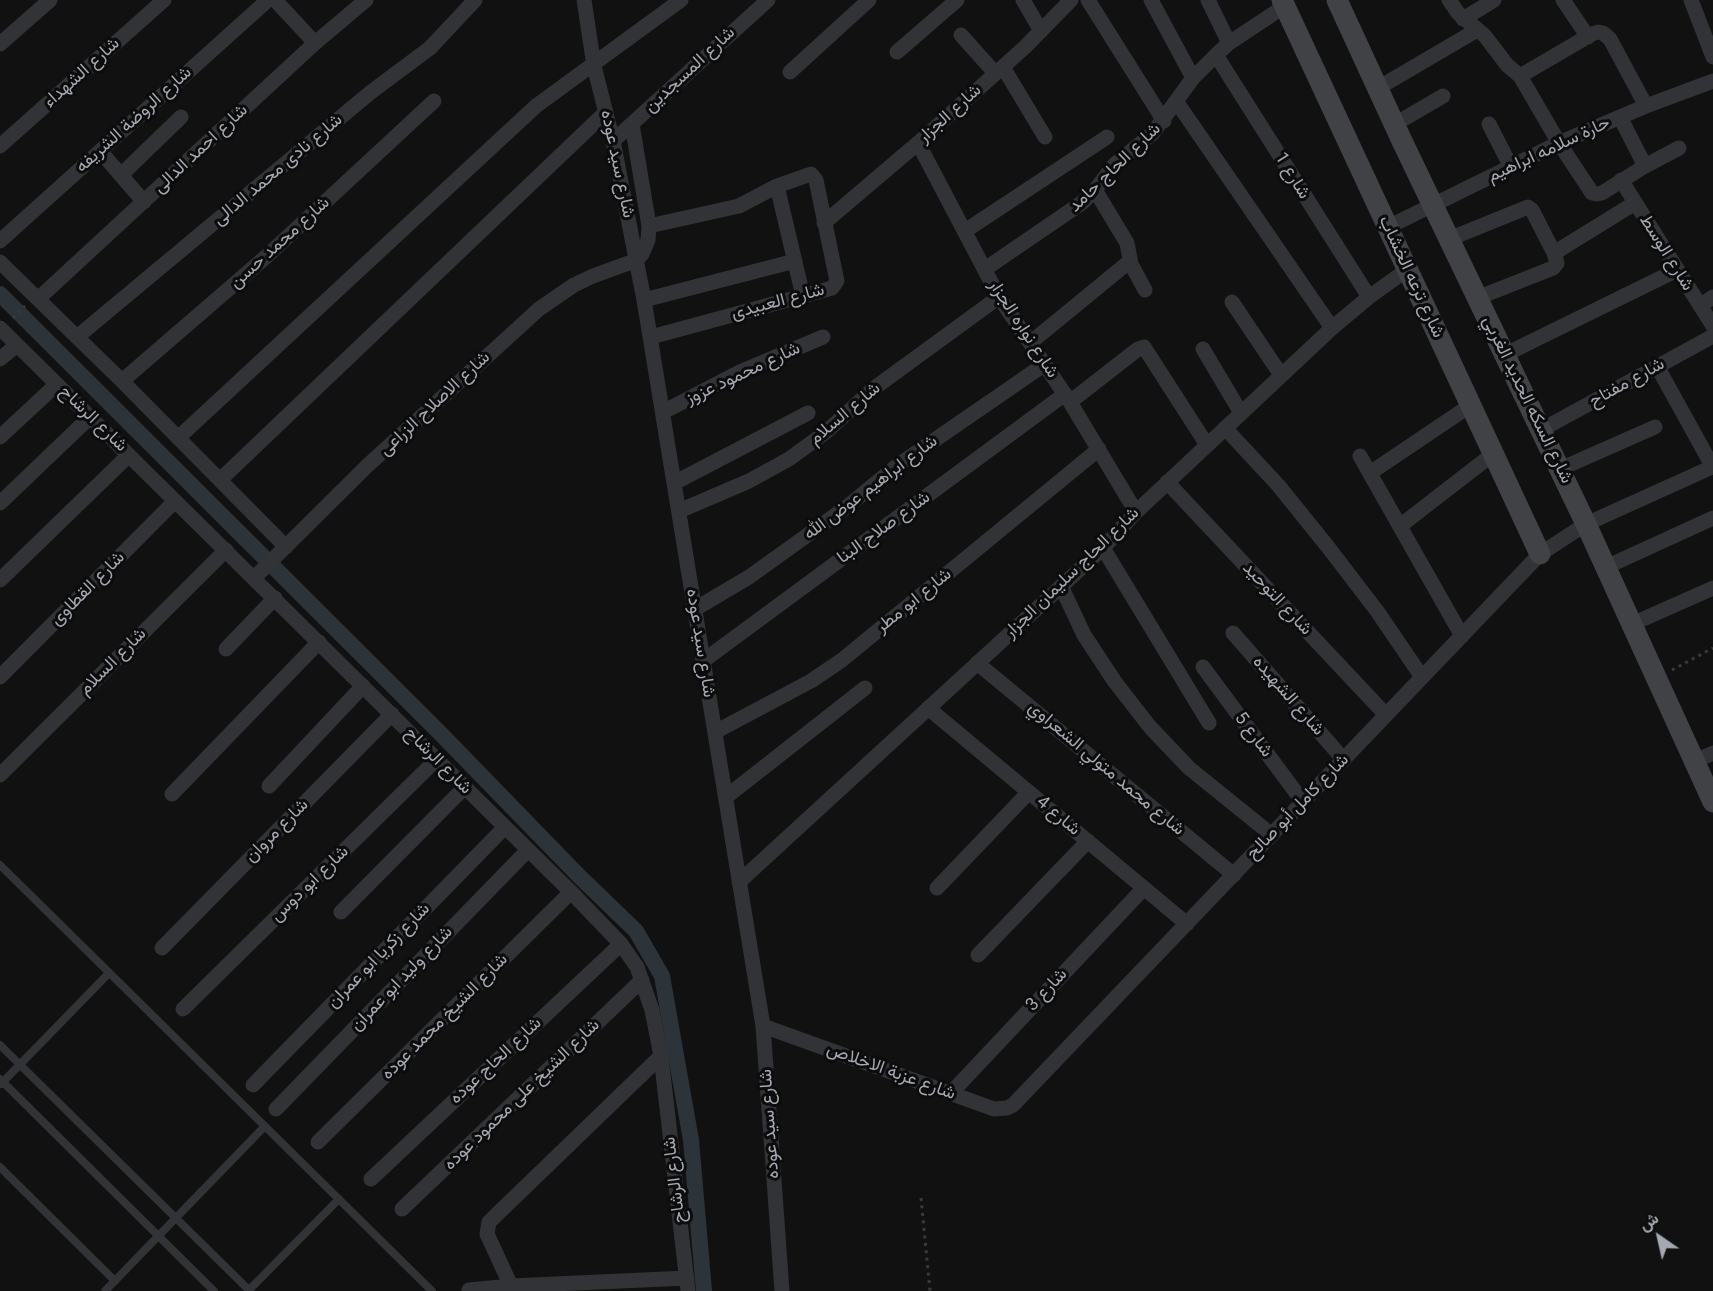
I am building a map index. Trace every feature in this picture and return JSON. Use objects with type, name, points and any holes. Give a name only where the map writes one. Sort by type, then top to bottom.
[{"type":"street","points":[[0,44],[50,0]]},
{"type":"street","name":"شارع الشهداء","points":[[0,146],[164,0]]},
{"type":"street","name":"شارع الروضة الشريفه","points":[[0,241],[268,0]]},
{"type":"street","points":[[275,0],[315,43]]},
{"type":"street","name":"شارع احمد الدالى","points":[[37,298],[315,43],[366,0]]},
{"type":"street","name":"شارع نادى محمد الدالى","points":[[77,337],[371,92],[430,48],[475,0]]},
{"type":"street","name":"شارع سيد عوده","points":[[584,0],[594,66],[613,141],[645,300],[763,1026],[782,1291]]},
{"type":"street","points":[[178,438],[537,106],[681,0]]},
{"type":"street","name":"شارع المسجدين","points":[[613,141],[768,0]]},
{"type":"street","points":[[790,72],[869,0]]},
{"type":"street","points":[[897,52],[957,0]]},
{"type":"street","points":[[1023,0],[1041,31]]},
{"type":"street","name":"شارع الجزار","points":[[824,223],[999,70],[1071,0]]},
{"type":"street","points":[[1088,0],[1164,121]]},
{"type":"street","points":[[1151,0],[1193,78]]},
{"type":"street","points":[[1208,0],[1229,43]]},
{"type":"street","name":"شارع السكه الحديد الغربي","points":[[1337,0],[1504,355],[1587,524],[1657,678],[1704,757],[1713,802]]},
{"type":"street","points":[[1449,0],[1463,19],[1485,36],[1507,65],[1520,76],[1559,143],[1592,193],[1602,193],[1678,148]]},
{"type":"street","points":[[1463,19],[1494,0]]},
{"type":"street","points":[[1563,0],[1588,37]]},
{"type":"street","points":[[1691,0],[1713,57]]},
{"type":"street","name":"شارع الحاج حامد","points":[[985,269],[1075,208],[1095,190],[1114,164],[1146,140],[1164,121],[1193,78],[1216,55],[1284,3]]},
{"type":"street","name":"شارع ترعه الخشاب","points":[[1284,3],[1540,554]]},
{"type":"street","points":[[1378,88],[1477,30]]},
{"type":"street","points":[[1520,76],[1598,32],[1607,35],[1646,106]]},
{"type":"street","points":[[961,35],[999,70],[1045,137]]},
{"type":"street","name":"شارع 1","points":[[1216,55],[1369,297]]},
{"type":"street","name":"حارة سلامه ابراهيم","points":[[1388,227],[1559,143],[1646,106],[1713,81]]},
{"type":"street","points":[[1395,124],[1443,96]]},
{"type":"street","name":"شارع محمد حسن","points":[[122,381],[268,255],[434,101]]},
{"type":"street","points":[[1176,101],[1332,328]]},
{"type":"street","points":[[220,480],[606,112]]},
{"type":"street","points":[[121,175],[181,117]]},
{"type":"street","points":[[1620,117],[1645,166]]},
{"type":"street","points":[[632,124],[649,226],[646,248],[637,260]]},
{"type":"street","points":[[1489,124],[1511,167]]},
{"type":"street","points":[[965,231],[1107,137]]},
{"type":"street","name":"شارع نواره الجزار","points":[[918,142],[999,297],[1068,398],[1136,512]]},
{"type":"street","points":[[100,151],[144,202]]},
{"type":"street","name":"شارع العبيدى","points":[[649,226],[739,207],[777,186],[808,174],[816,180],[837,283],[832,288],[651,337]]},
{"type":"street","name":"شارع الوسط","points":[[1621,180],[1713,326]]},
{"type":"street","points":[[777,186],[803,296]]},
{"type":"street","points":[[1095,190],[1127,243],[1130,261],[1145,290]]},
{"type":"street","points":[[1554,253],[1635,204]]},
{"type":"street","points":[[1449,239],[1528,207],[1532,210],[1554,253],[1557,263],[1553,268],[1477,298]]},
{"type":"street","name":"شارع الاصلاح الزراعى","points":[[254,578],[367,466],[539,309],[565,291],[593,276],[637,260]]},
{"type":"street","points":[[645,300],[795,261]]},
{"type":"street","points":[[1030,343],[1130,261]]},
{"type":"street","points":[[0,262],[286,546]]},
{"type":"street","name":"شارع الحاج سليمان الجزار","points":[[739,882],[1103,548],[1167,482],[1332,328],[1408,269]]},
{"type":"street","points":[[1504,355],[1677,270]]},
{"type":"street","name":"شارع السلام","points":[[679,511],[770,471],[808,447],[873,389],[999,297]]},
{"type":"street","points":[[1700,306],[1713,297]]},
{"type":"street","points":[[1232,302],[1281,375]]},
{"type":"street","name":"شارع الرشاح","points":[[1,329],[506,827],[621,944],[637,967],[642,980],[652,1010],[661,1056],[687,1284]]},
{"type":"street","name":"شارع مفتاح","points":[[1541,430],[1713,336]]},
{"type":"street","name":"شارع محمود عزوز","points":[[663,412],[740,372],[823,337]]},
{"type":"street","points":[[0,358],[17,345]]},
{"type":"street","name":"شارع صلاح البنا","points":[[703,661],[1138,349],[1144,347],[1146,349],[1207,445]]},
{"type":"street","points":[[1203,350],[1241,413]]},
{"type":"street","name":"شارع ابراهيم عوض الله","points":[[695,609],[749,577],[848,506],[894,468],[1045,364]]},
{"type":"street","name":"شارع كامل أبو صالح","points":[[1018,1101],[1540,554],[1587,524],[1710,468],[1710,462],[1657,366]]},
{"type":"street","points":[[0,437],[57,384]]},
{"type":"street","points":[[1370,473],[1471,405]]},
{"type":"street","points":[[674,483],[808,413]]},
{"type":"street","points":[[0,503],[90,417]]},
{"type":"street","points":[[1560,469],[1655,427]]},
{"type":"street","points":[[1226,428],[1278,485],[1328,547],[1377,611],[1422,677]]},
{"type":"street","name":"شارع ابو مطر","points":[[715,732],[811,681],[842,660],[1099,450]]},
{"type":"street","points":[[1400,526],[1493,454]]},
{"type":"street","points":[[0,580],[129,455]]},
{"type":"street","points":[[1360,456],[1462,636]]},
{"type":"street","name":"شارع التوحيد","points":[[1167,482],[1386,715]]},
{"type":"street","name":"شارع القطاوى","points":[[0,677],[175,501]]},
{"type":"street","points":[[1606,567],[1713,518]]},
{"type":"street","points":[[1103,548],[1209,723]]},
{"type":"street","name":"شارع السلام","points":[[0,775],[226,550]]},
{"type":"street","points":[[1061,586],[1084,635],[1115,682],[1150,727],[1190,768],[1272,835]]},
{"type":"street","points":[[1632,624],[1713,588]]},
{"type":"street","points":[[226,649],[275,598]]},
{"type":"street","name":"شارع الشهيده","points":[[1233,633],[1344,760]]},
{"type":"street","points":[[172,794],[319,642]]},
{"type":"street","name":"شارع محمد متولي الشعراوي","points":[[977,663],[1234,874]]},
{"type":"street","name":"شارع 5","points":[[1203,667],[1303,802]]},
{"type":"street","points":[[268,786],[363,686]]},
{"type":"street","points":[[726,797],[865,688]]},
{"type":"street","name":"شارع 4","points":[[928,708],[1187,924]]},
{"type":"street","name":"شارع مروان","points":[[162,948],[392,714]]},
{"type":"street","name":"شارع ابو دوس","points":[[183,1009],[437,759]]},
{"type":"street","points":[[341,912],[465,787]]},
{"type":"street","points":[[937,888],[1029,792]]},
{"type":"street","name":"شارع زكريا ابو عمران","points":[[253,1085],[506,827]]},
{"type":"street","points":[[978,955],[1088,841]]},
{"type":"street","name":"شارع وليد ابو عمران","points":[[276,1109],[528,850]]},
{"type":"street","name":"شارع 3","points":[[951,1093],[1144,888]]},
{"type":"street","name":"شارع الشيخ محمد عوده","points":[[318,1142],[571,892]]},
{"type":"street","name":"شارع الحاج عوده","points":[[370,1179],[621,944]]},
{"type":"street","name":"شارع الشيخ على محمود عوده","points":[[402,1209],[642,980]]},
{"type":"street","name":"شارع عزبة الاخلاص","points":[[763,1026],[1000,1109],[1007,1108],[1018,1101]]},
{"type":"street","points":[[512,1286],[487,1234],[489,1222],[661,1056]]},
{"type":"street","points":[[469,1290],[512,1286],[687,1284]]},
{"type":"lane","points":[[0,865],[432,1291]]},
{"type":"lane","points":[[109,973],[1,1082],[214,1291]]},
{"type":"lane","points":[[0,1045],[249,1291],[339,1199]]},
{"type":"lane","points":[[105,1291],[265,1126]]},
{"type":"lane","points":[[0,1167],[115,1281]]},
{"type":"path","points":[[1,329],[37,298]]},
{"type":"path","points":[[1657,678],[1713,648]]},
{"type":"path","points":[[921,1198],[930,1291]]},
{"type":"waterway","points":[[0,294],[636,931],[662,976],[691,1140],[704,1291]]}]
